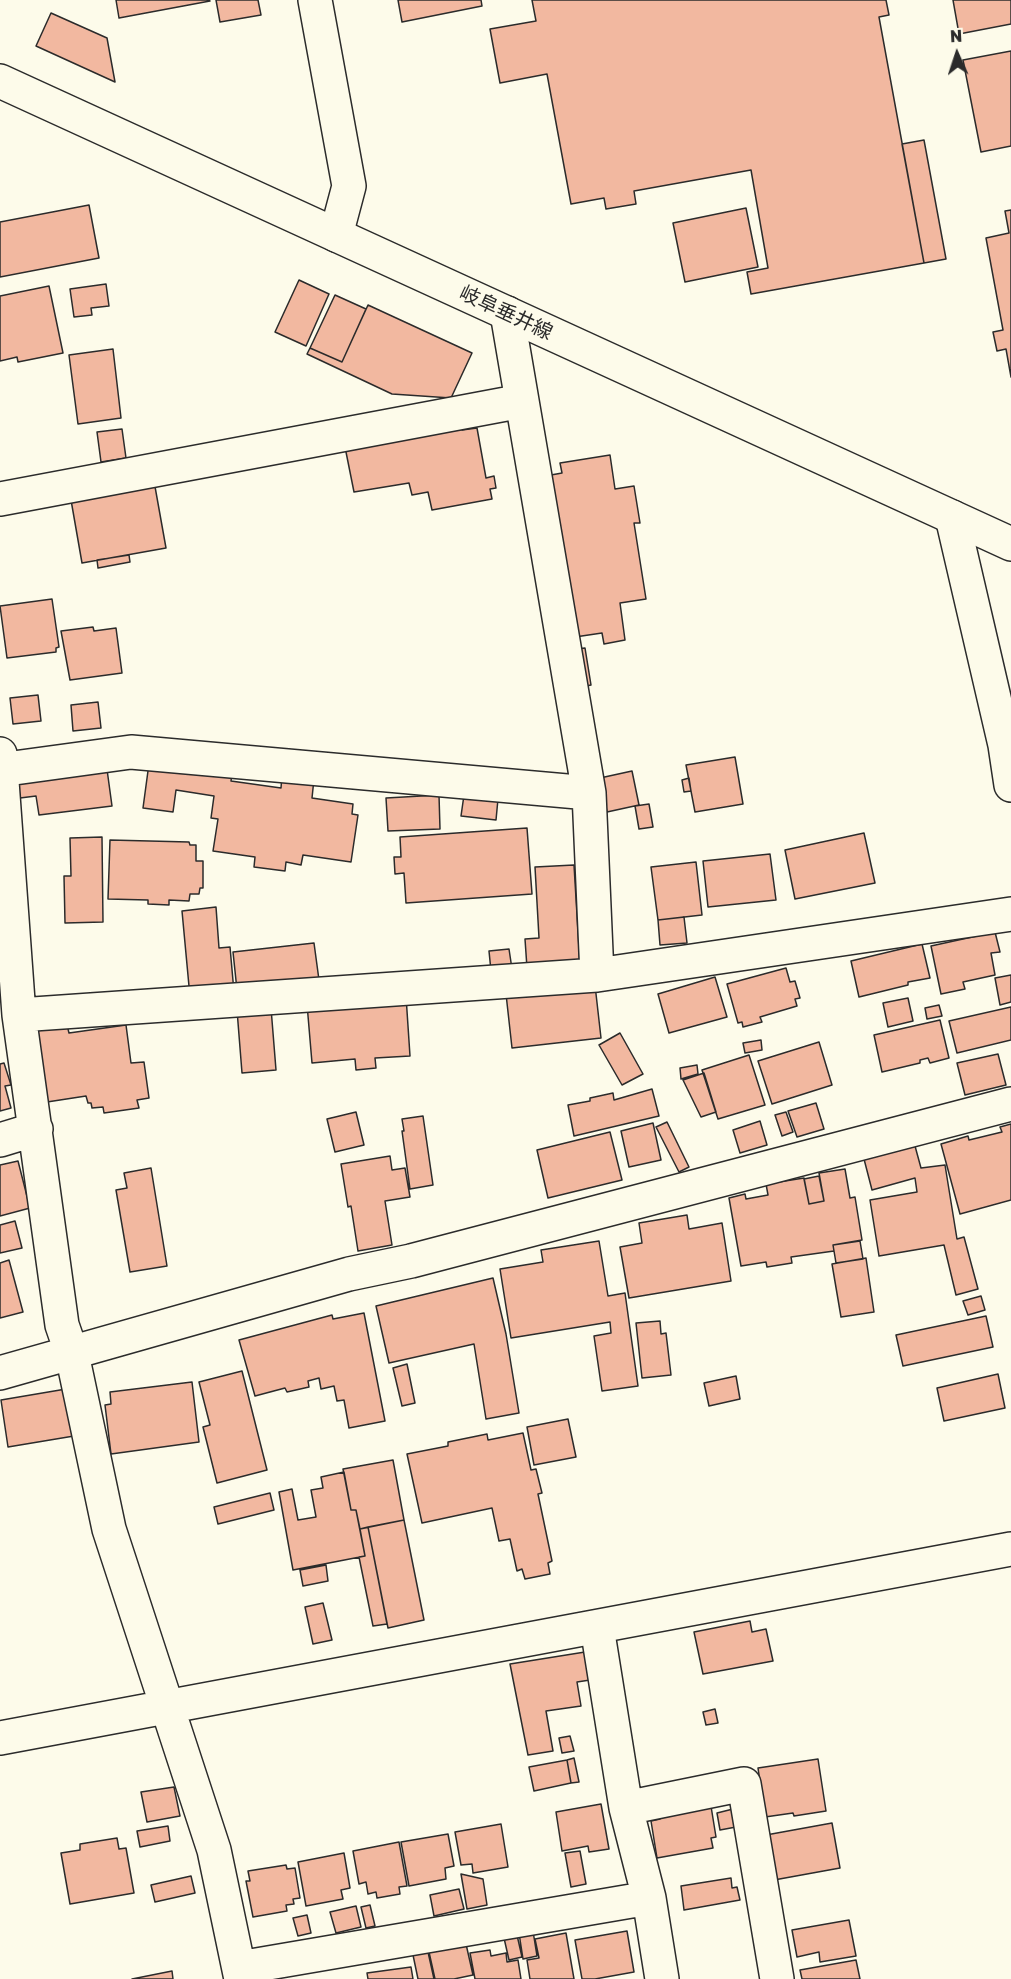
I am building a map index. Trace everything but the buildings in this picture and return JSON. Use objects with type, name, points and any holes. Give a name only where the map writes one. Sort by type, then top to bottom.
[{"type":"street","points":[[315,0],[349,186],[336,235]]},
{"type":"street","name":"岐阜垂井線","points":[[0,81],[1011,544]]},
{"type":"street","points":[[507,313],[589,793],[597,975]]},
{"type":"street","points":[[0,499],[522,401]]},
{"type":"street","points":[[952,517],[1005,745],[1011,785]]},
{"type":"street","points":[[589,793],[131,752],[1,765],[14,1037],[36,1129],[62,1325],[72,1354],[109,1529],[214,1850],[240,1973],[649,1898]]},
{"type":"street","points":[[14,1037],[597,975],[1011,914]]},
{"type":"street","points":[[0,1373],[349,1274],[411,1261],[1011,1104]]},
{"type":"street","points":[[0,1140],[36,1129]]},
{"type":"street","points":[[0,1738],[1011,1549]]},
{"type":"street","points":[[597,1627],[626,1808],[649,1898],[662,1979]]},
{"type":"street","points":[[626,1808],[744,1784],[777,1979]]}]
